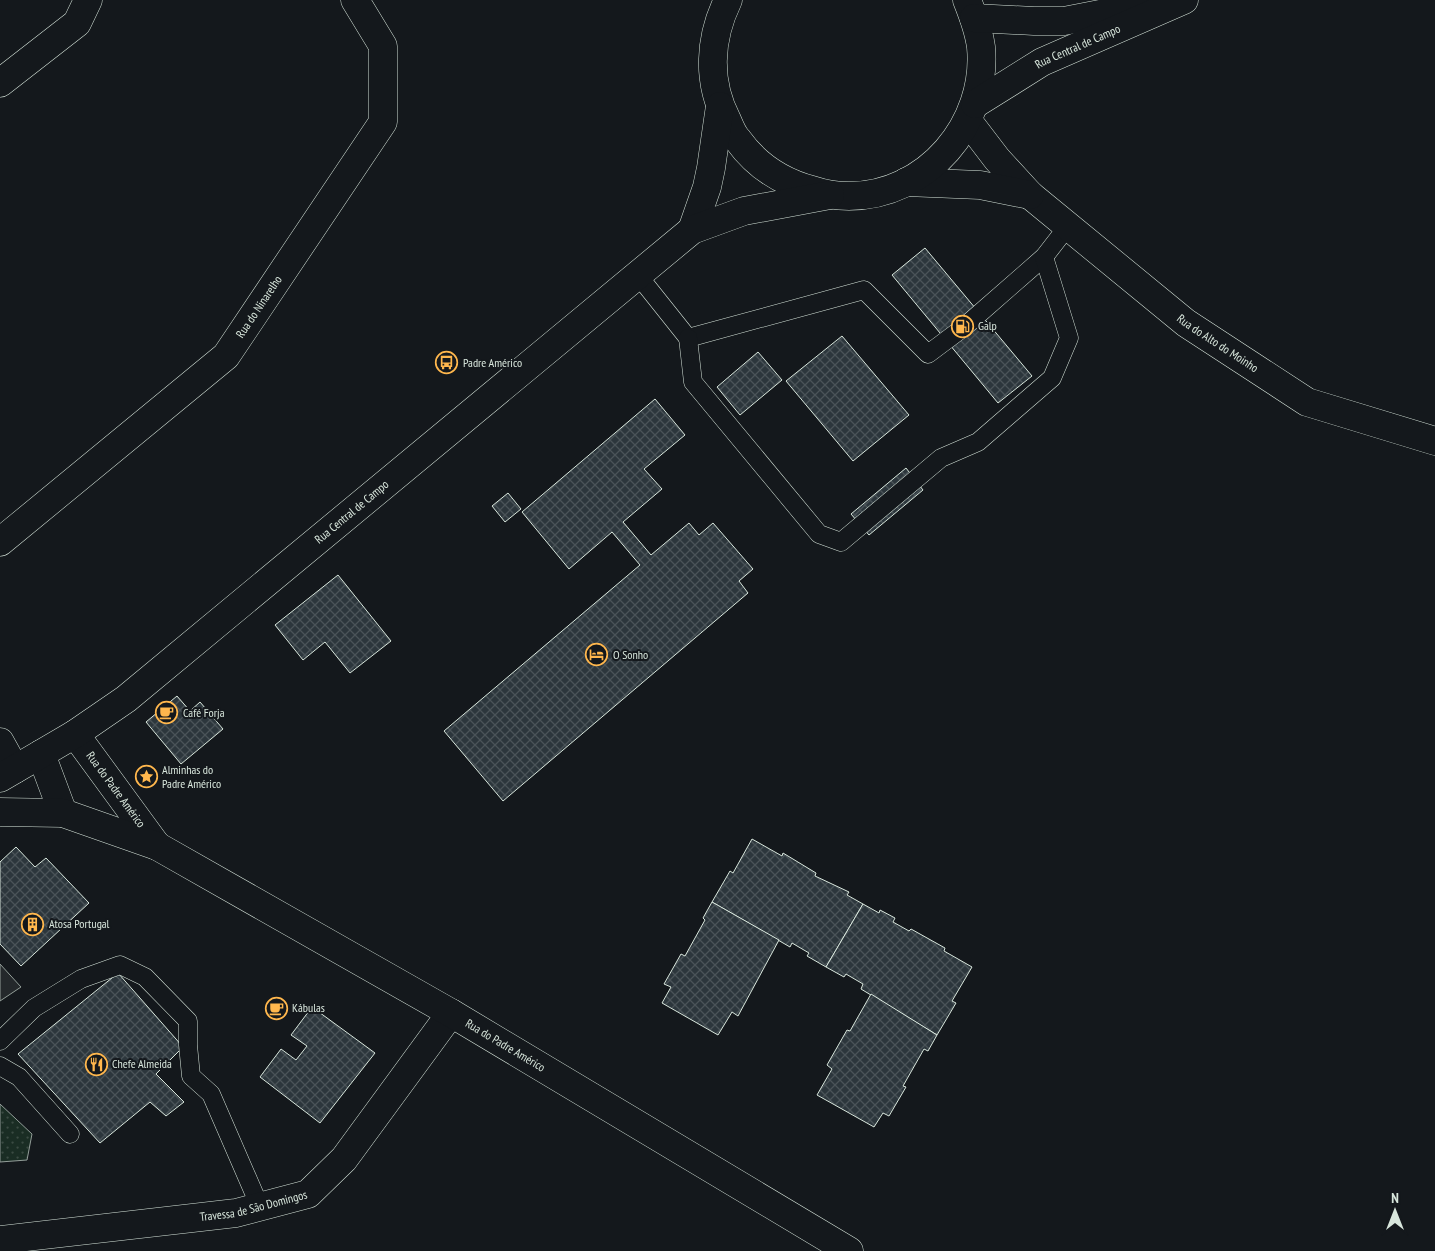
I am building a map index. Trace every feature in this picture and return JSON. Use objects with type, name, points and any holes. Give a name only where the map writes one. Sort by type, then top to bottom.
[{"type":"street","points":[[0,83],[77,23],[88,0]]},
{"type":"street","name":"Rua do Ninarelho","points":[[0,542],[226,356],[383,122],[383,46],[354,0]]},
{"type":"street","name":"Rua Central de Campo","points":[[969,4],[1034,22],[1064,22],[1126,3],[1177,0]]},
{"type":"street","name":"Rua Central de Campo","points":[[972,112],[1042,62],[1184,0]]},
{"type":"street","points":[[722,4],[713,44],[713,76],[720,106],[737,140],[762,166],[794,186],[830,195],[849,196],[888,190],[906,182],[931,167],[952,146],[972,112],[981,75],[981,46],[969,4]]},
{"type":"street","points":[[692,230],[707,187],[720,106]]},
{"type":"street","name":"Rua do Alto do Moinho","points":[[972,112],[997,159],[1030,195],[1186,324],[1307,402],[1435,440]]},
{"type":"street","name":"Rua do Alto do Moinho","points":[[906,182],[980,185],[1030,195]]},
{"type":"street","name":"Rua Central de Campo","points":[[8,774],[75,734],[126,700],[692,230],[744,211],[830,195]]},
{"type":"street","name":"Rua do Padre Américo","points":[[75,734],[156,846]]},
{"type":"street","points":[[0,742],[8,774]]},
{"type":"street","points":[[41,754],[63,812]]},
{"type":"street","name":"Rua do Padre Américo","points":[[0,812],[63,812],[156,846],[451,1013],[849,1251]]},
{"type":"street","name":"Travessa de São Domingos","points":[[0,1240],[236,1214],[308,1194],[344,1158],[451,1013]]},
{"type":"lane","points":[[688,338],[864,290],[928,354],[964,327],[1044,257],[1068,226]]},
{"type":"lane","points":[[637,274],[688,338],[693,382],[819,534],[842,542],[941,458],[978,442],[1052,378],[1069,338],[1044,257]]},
{"type":"lane","points":[[0,1041],[34,1008],[81,978],[120,965],[145,977],[188,1021],[191,1076],[211,1094],[260,1207]]},
{"type":"lane","points":[[0,1066],[19,1077],[70,1134]]},
{"type":"green space","points":[[0,1104],[32,1134],[27,1160],[0,1162]]},
{"type":"shaded area","points":[[0,964],[21,987],[0,1001]]},
{"type":"building","name":"Galp","points":[[925,248],[1032,376],[998,403],[892,275]]},
{"type":"building","points":[[842,336],[909,415],[853,461],[786,381]]},
{"type":"building","points":[[758,352],[782,380],[740,415],[717,387]]},
{"type":"building","points":[[655,399],[685,435],[644,469],[662,489],[623,522],[651,555],[689,523],[699,535],[713,523],[753,569],[739,581],[748,593],[503,801],[444,731],[640,565],[612,532],[569,569],[522,512]]},
{"type":"building","points":[[906,468],[923,490],[869,535],[851,514]]},
{"type":"building","points":[[508,493],[521,509],[505,522],[492,506]]},
{"type":"building","points":[[338,575],[391,641],[350,673],[325,642],[303,660],[275,625]]},
{"type":"building","points":[[177,696],[190,711],[200,702],[223,729],[181,764],[146,722]]},
{"type":"building","points":[[752,839],[782,856],[783,853],[816,873],[815,876],[849,892],[847,895],[863,904],[826,967],[807,956],[809,953],[792,943],[790,947],[712,902],[730,871],[733,873]]},
{"type":"building","name":"Atosa Portugal","points":[[16,847],[35,867],[46,858],[89,903],[21,966],[0,944],[0,862]]},
{"type":"building","points":[[712,902],[779,940],[738,1016],[732,1012],[718,1035],[662,1003],[671,987],[664,984],[681,954],[685,956],[705,920],[703,918]]},
{"type":"building","points":[[863,904],[879,913],[880,910],[895,918],[893,922],[909,931],[911,929],[945,948],[944,951],[972,967],[952,1001],[956,1003],[937,1035],[861,989],[863,984],[846,974],[844,977],[826,967]]},
{"type":"building","name":"Chefe Almeida","points":[[118,973],[183,1047],[156,1074],[184,1102],[166,1116],[150,1102],[100,1143],[18,1054]]},
{"type":"building","points":[[871,994],[937,1035],[928,1051],[924,1049],[903,1086],[906,1087],[889,1116],[883,1113],[874,1127],[817,1095],[832,1069],[827,1065],[847,1030],[850,1031]]},
{"type":"building","points":[[312,1007],[375,1053],[320,1123],[260,1077],[281,1049],[296,1060],[307,1046],[291,1035]]},
{"type":"place","name":"Galp","points":[[962,326]]},
{"type":"place","name":"Padre Américo","points":[[447,363]]},
{"type":"place","name":"O Sonho","points":[[597,655]]},
{"type":"place","name":"Café Forja","points":[[167,713]]},
{"type":"place","name":"Alminhas do Padre Américo","points":[[146,777]]},
{"type":"place","name":"Atosa Portugal","points":[[33,924]]},
{"type":"place","name":"Kábulas","points":[[276,1008]]},
{"type":"place","name":"Chefe Almeida","points":[[96,1064]]}]
